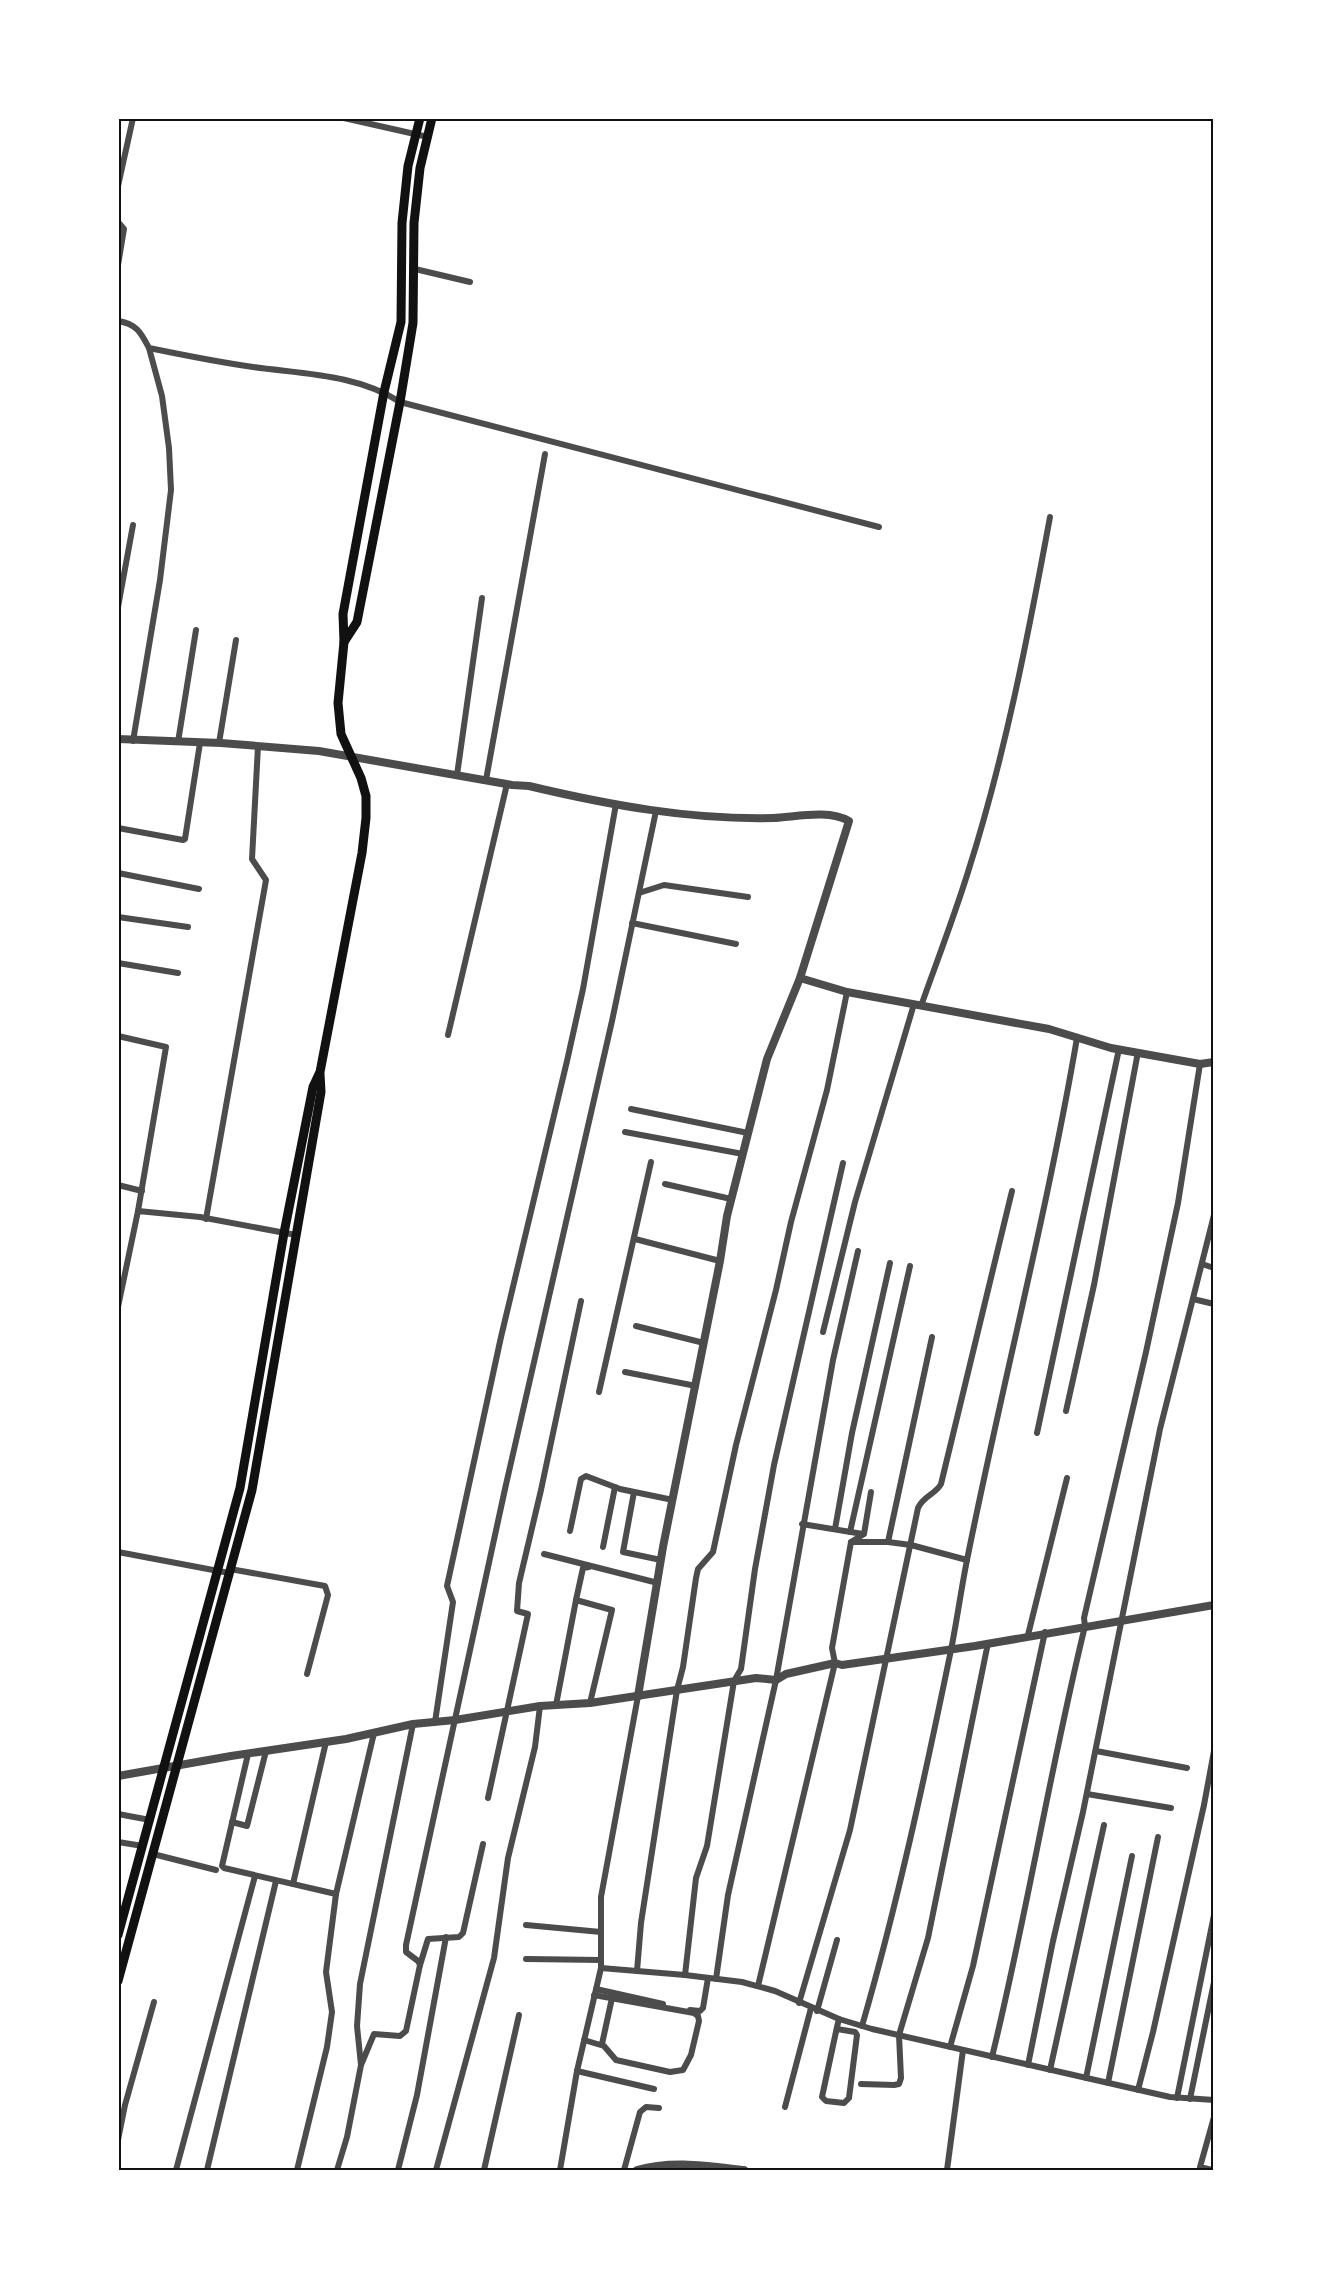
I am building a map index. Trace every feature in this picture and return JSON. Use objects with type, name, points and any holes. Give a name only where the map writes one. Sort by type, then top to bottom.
[{"type":"main road","points":[[118,1981],[253,1483],[321,1092],[320,1072],[362,853],[366,796],[340,734],[338,704],[344,642],[344,614],[384,392],[401,322],[402,223],[408,166],[420,118]]},
{"type":"main road","points":[[344,642],[357,622],[400,402],[412,323],[415,269],[414,223],[420,168],[432,118]]},
{"type":"main road","points":[[118,1935],[241,1481],[284,1233],[313,1087],[320,1072]]},
{"type":"street","points":[[118,186],[133,118]]},
{"type":"street","points":[[342,119],[428,137]]},
{"type":"street","points":[[118,222],[124,229],[118,265]]},
{"type":"street","points":[[415,269],[471,282]]},
{"type":"street","points":[[118,321],[130,323],[140,330],[149,348],[162,396],[169,448],[171,490],[160,580],[133,741]]},
{"type":"street","points":[[149,348],[253,367],[340,378],[384,392],[400,402],[879,527]]},
{"type":"street","points":[[486,780],[545,454]]},
{"type":"street","points":[[823,1332],[855,1202],[917,1005],[952,920],[986,813],[1031,623],[1050,517]]},
{"type":"street","points":[[118,607],[120,586],[133,525]]},
{"type":"street","points":[[457,775],[482,598]]},
{"type":"street","points":[[178,742],[196,630]]},
{"type":"street","points":[[219,743],[236,640]]},
{"type":"street","points":[[118,739],[219,743],[319,751],[529,786],[585,799],[656,811],[701,816],[770,818],[830,816],[843,817],[849,821],[800,978],[767,1059],[731,1199],[661,1560],[601,1897],[601,1964],[577,2072],[560,2170]]},
{"type":"street","points":[[118,828],[185,839],[200,743]]},
{"type":"street","points":[[206,1219],[266,880],[252,859],[258,746]]},
{"type":"street","points":[[448,1035],[507,784]]},
{"type":"street","points":[[435,1722],[453,1602],[447,1586],[501,1337],[569,1051],[616,804]]},
{"type":"street","points":[[420,1965],[406,1952],[406,1945],[656,811]]},
{"type":"street","points":[[118,873],[199,889]]},
{"type":"street","points":[[639,893],[664,885],[748,897]]},
{"type":"street","points":[[118,917],[188,927]]},
{"type":"street","points":[[632,923],[736,944]]},
{"type":"street","points":[[118,963],[178,973]]},
{"type":"street","points":[[800,978],[847,992],[1049,1029],[1119,1049],[1200,1064],[1214,1062]]},
{"type":"street","points":[[637,1971],[643,1911],[676,1690],[683,1667],[698,1569],[713,1552],[736,1445],[807,1159],[827,1090],[847,992]]},
{"type":"street","points":[[118,1036],[166,1047],[142,1191],[122,1277],[118,1307]]},
{"type":"street","points":[[862,2026],[886,1944],[951,1649],[967,1560],[1065,1109],[1077,1038]]},
{"type":"street","points":[[1036,1433],[1119,1049]]},
{"type":"street","points":[[1066,1411],[1094,1285],[1138,1052]]},
{"type":"street","points":[[992,2057],[1013,1971],[1041,1837],[1060,1729],[1085,1626],[1084,1618],[1179,1203],[1200,1064]]},
{"type":"street","points":[[631,1108],[748,1133]]},
{"type":"street","points":[[625,1132],[743,1154]]},
{"type":"street","points":[[599,1392],[651,1162]]},
{"type":"street","points":[[685,1974],[696,1878],[709,1836],[734,1681],[741,1669],[755,1569],[774,1465],[843,1163]]},
{"type":"street","points":[[665,1184],[731,1199]]},
{"type":"street","points":[[118,1185],[142,1191]]},
{"type":"street","points":[[799,2003],[850,1830],[921,1502],[941,1484],[1012,1191]]},
{"type":"street","points":[[138,1211],[206,1219],[296,1235]]},
{"type":"street","points":[[1028,2065],[1053,1941],[1096,1751],[1160,1429],[1214,1215]]},
{"type":"street","points":[[635,1239],[720,1261]]},
{"type":"street","points":[[595,1992],[700,2011],[703,2008],[712,1979],[728,1895],[776,1680],[833,1360],[858,1251]]},
{"type":"street","points":[[835,1529],[852,1433],[890,1263]]},
{"type":"street","points":[[1202,1264],[1214,1268]]},
{"type":"street","points":[[850,1532],[910,1266]]},
{"type":"street","points":[[1193,1299],[1214,1304]]},
{"type":"street","points":[[488,1798],[528,1614],[517,1611],[519,1583],[581,1301]]},
{"type":"street","points":[[636,1326],[704,1343]]},
{"type":"street","points":[[888,1542],[932,1337]]},
{"type":"street","points":[[625,1372],[696,1386]]},
{"type":"street","points":[[570,1531],[583,1477],[589,1476],[615,1487],[673,1500]]},
{"type":"street","points":[[1028,1635],[1067,1478]]},
{"type":"street","points":[[241,1481],[253,1483]]},
{"type":"street","points":[[603,1547],[615,1487]]},
{"type":"street","points":[[634,1492],[623,1552],[661,1560]]},
{"type":"street","points":[[758,1986],[835,1663],[832,1648],[851,1542],[864,1534],[871,1492]]},
{"type":"street","points":[[802,1524],[864,1534]]},
{"type":"street","points":[[851,1542],[888,1542],[911,1545],[967,1560]]},
{"type":"street","points":[[118,1552],[218,1571],[325,1586],[328,1595],[307,1674]]},
{"type":"street","points":[[544,1554],[658,1583]]},
{"type":"street","points":[[556,1705],[583,1568],[593,1567]]},
{"type":"street","points":[[576,1600],[612,1610],[590,1703]]},
{"type":"street","points":[[118,1776],[326,1742],[413,1725],[540,1706],[590,1703],[756,1678],[776,1680],[786,1674],[835,1663],[842,1665],[951,1649],[1214,1605]]},
{"type":"street","points":[[950,2047],[973,1966],[1045,1632]]},
{"type":"street","points":[[861,2084],[899,2084],[901,2078],[899,2035],[928,1938],[988,1643]]},
{"type":"street","points":[[436,2170],[494,1958],[508,1858],[535,1747],[540,1706]]},
{"type":"street","points":[[361,2065],[357,2026],[360,1984],[413,1725]]},
{"type":"street","points":[[297,2170],[327,2047],[333,2012],[327,1972],[336,1894],[374,1733]]},
{"type":"street","points":[[294,1884],[326,1742]]},
{"type":"street","points":[[232,1822],[247,1826],[266,1751]]},
{"type":"street","points":[[1096,1751],[1187,1768]]},
{"type":"street","points":[[1138,2090],[1204,1805],[1214,1751]]},
{"type":"street","points":[[248,1754],[222,1866],[224,1869],[336,1894]]},
{"type":"street","points":[[1087,1794],[1171,1808]]},
{"type":"street","points":[[118,1814],[150,1820]]},
{"type":"street","points":[[1050,2070],[1104,1825]]},
{"type":"street","points":[[1108,2083],[1158,1837]]},
{"type":"street","points":[[118,1842],[143,1846]]},
{"type":"street","points":[[337,2170],[347,2137],[361,2065],[374,2034],[400,2036],[406,2031],[428,1939],[459,1937],[463,1933],[483,1844]]},
{"type":"street","points":[[153,1854],[216,1870]]},
{"type":"street","points":[[1086,2078],[1132,1856]]},
{"type":"street","points":[[176,2170],[255,1876]]},
{"type":"street","points":[[207,2170],[276,1881]]},
{"type":"street","points":[[1177,2098],[1214,1915]]},
{"type":"street","points":[[526,1925],[601,1932]]},
{"type":"street","points":[[398,2170],[417,2096],[446,1937]]},
{"type":"street","points":[[785,2107],[837,1940]]},
{"type":"street","points":[[526,1959],[601,1964],[637,1971],[685,1974],[758,1986],[862,2026],[1138,2090],[1177,2098],[1214,2100]]},
{"type":"street","points":[[1190,2099],[1214,1982]]},
{"type":"street","points":[[584,2040],[602,2044],[616,2060],[670,2072],[683,2070],[692,2055],[698,2016],[612,1998],[595,1992]]},
{"type":"street","points":[[602,2044],[612,1998]]},
{"type":"street","points":[[118,2139],[122,2104],[154,2002]]},
{"type":"street","points":[[484,2170],[519,2015]]},
{"type":"street","points":[[837,2029],[855,2032],[857,2035],[849,2098],[844,2103],[826,2101],[822,2097],[839,2019]]},
{"type":"street","points":[[947,2170],[963,2050]]},
{"type":"street","points":[[577,2072],[654,2089]]},
{"type":"street","points":[[624,2170],[640,2112],[646,2107],[659,2108]]},
{"type":"street","points":[[1212,2170],[1200,2167],[1214,2117]]},
{"type":"street","points":[[637,2170],[653,2166],[686,2164],[744,2170]]}]
